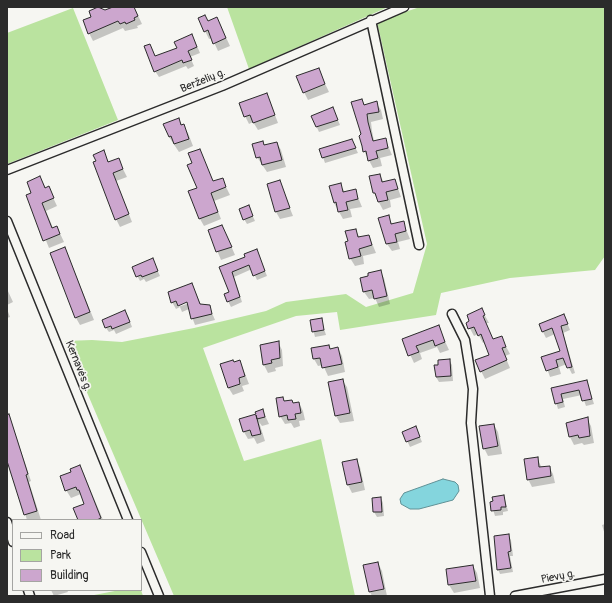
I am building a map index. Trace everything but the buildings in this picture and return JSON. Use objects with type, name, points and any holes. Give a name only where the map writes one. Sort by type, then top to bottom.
[{"type":"street","name":"Berželių g.","points":[[7,170],[27,164],[222,86],[371,20],[404,7]]},
{"type":"street","points":[[371,20],[419,245]]},
{"type":"street","name":"Kernavės g.","points":[[7,221],[128,519]]},
{"type":"street","points":[[452,314],[465,340],[473,389],[471,423],[490,596]]},
{"type":"street","points":[[7,522],[12,539]]},
{"type":"street","points":[[142,554],[159,596]]},
{"type":"street","name":"Pievų g.","points":[[515,596],[605,579]]},
{"type":"green space","points":[[227,7],[388,7],[249,69]]},
{"type":"green space","points":[[420,7],[605,7],[605,256],[595,270],[510,278],[441,293],[436,315],[340,330],[337,312],[296,316],[203,348],[244,461],[321,439],[355,596],[174,596],[65,341],[92,340],[122,342],[194,328],[266,311],[286,302],[346,294],[366,307],[413,293],[427,244],[378,21]]},
{"type":"green space","points":[[73,8],[118,120],[7,164],[7,33]]},
{"type":"green space","points":[[115,591],[141,591],[143,596],[89,596]]},
{"type":"water","points":[[443,479],[455,482],[458,485],[459,491],[453,500],[419,509],[410,509],[401,504],[400,499],[404,493]]}]
